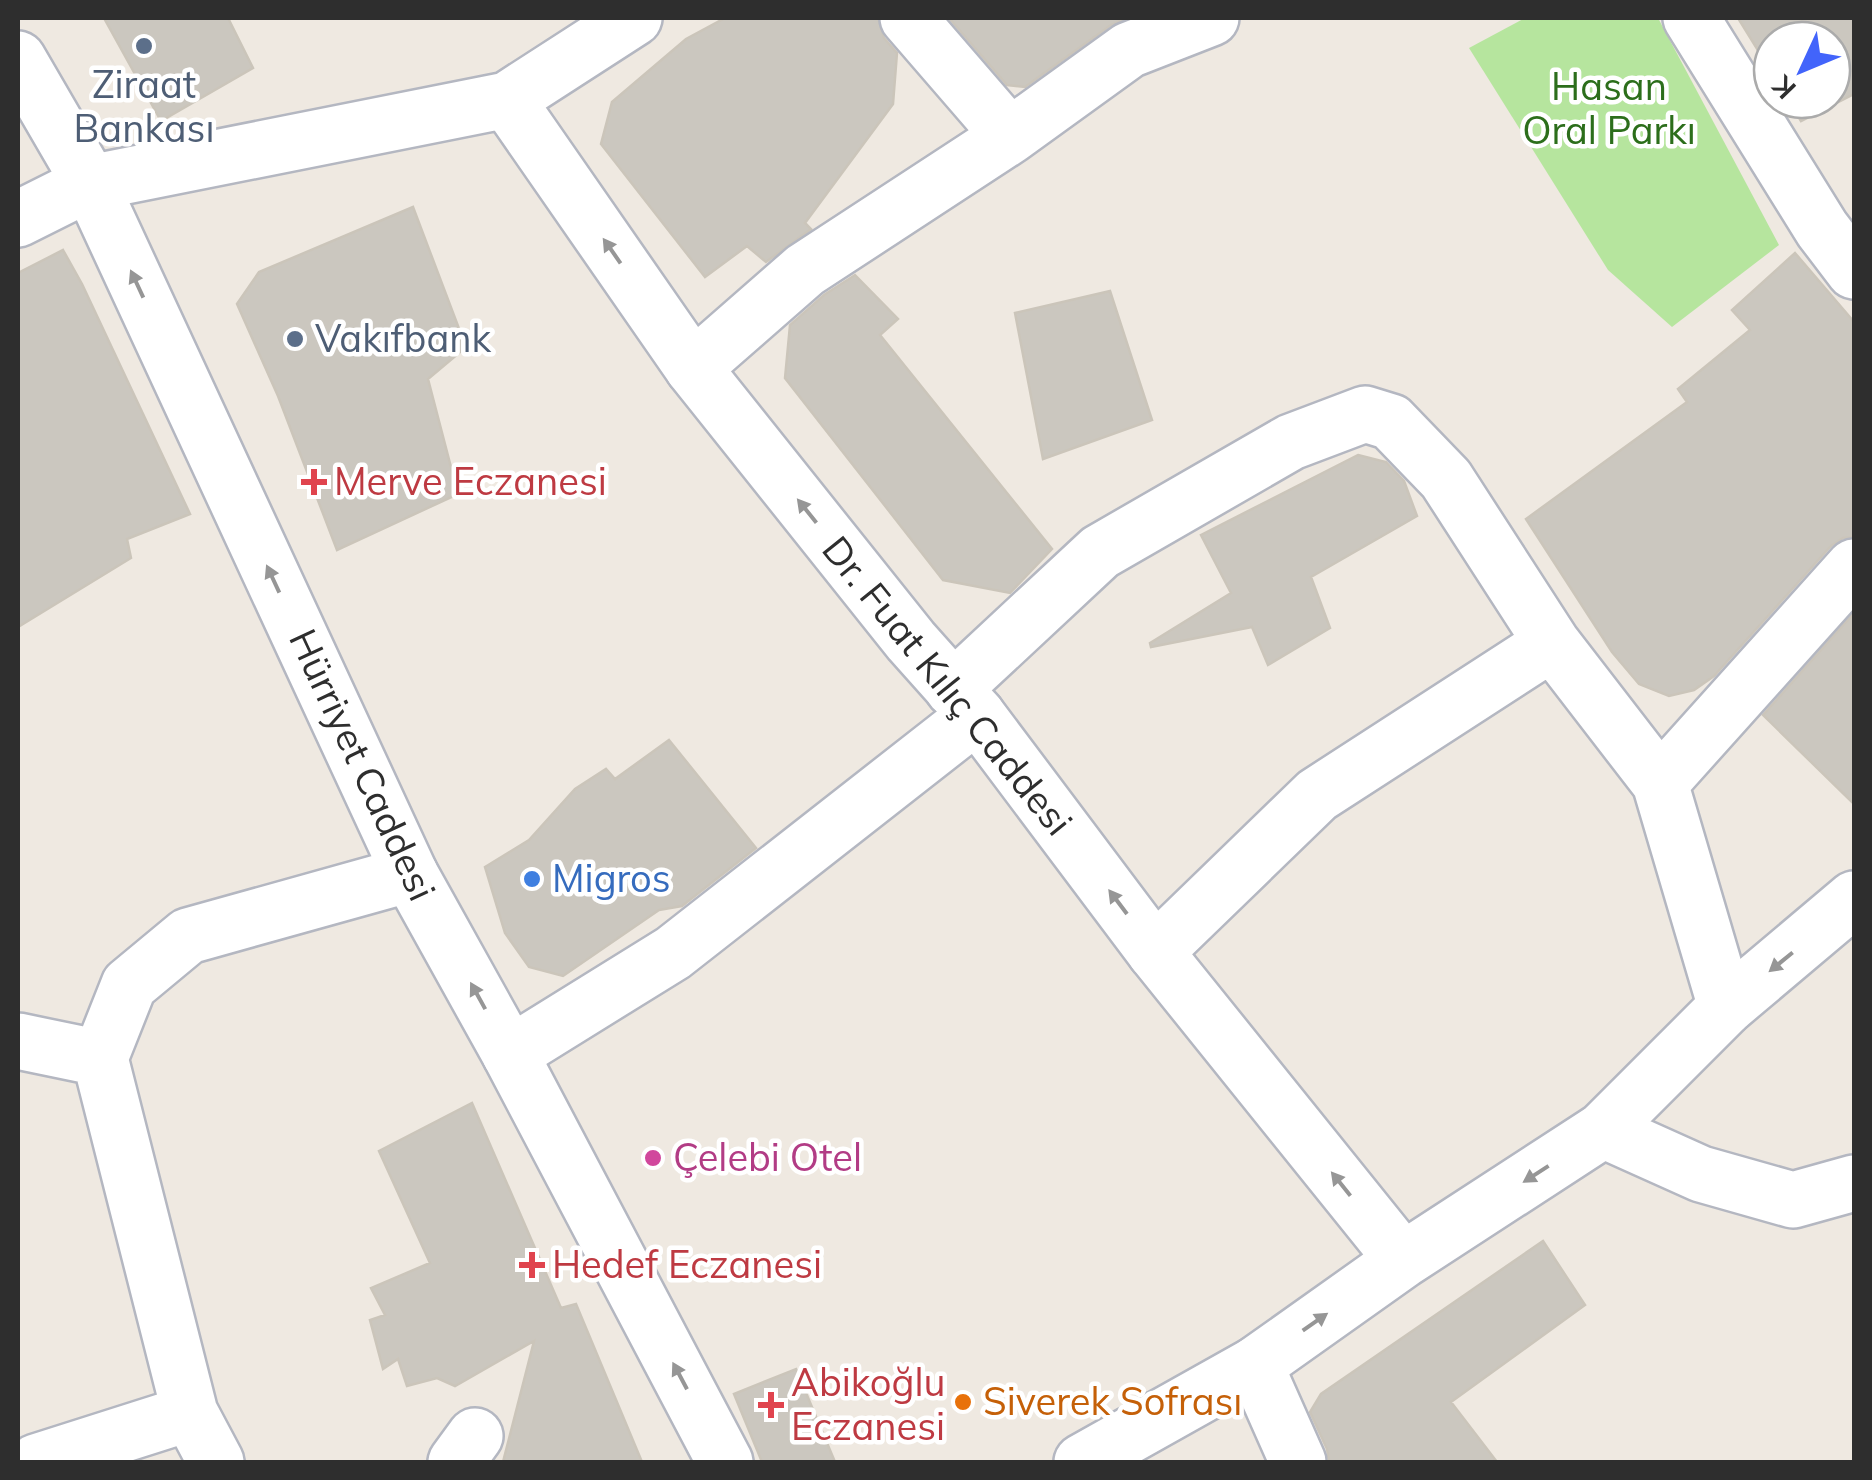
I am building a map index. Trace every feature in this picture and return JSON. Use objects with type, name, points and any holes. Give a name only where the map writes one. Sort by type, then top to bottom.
[{"type":"street","points":[[18,219],[90,184],[506,100],[634,18]]},
{"type":"street","points":[[908,18],[1010,136]]},
{"type":"street","points":[[693,368],[805,270],[1010,136],[1129,50],[1211,18]]},
{"type":"street","points":[[1690,18],[1822,229],[1854,270]]},
{"type":"street","name":"Hürriyet Caddesi","points":[[18,59],[90,184],[410,874],[510,1054],[725,1462]]},
{"type":"street","name":"Dr. Fuat Kılıç Caddesi","points":[[506,100],[693,368],[899,626],[965,702],[1155,952],[1402,1260]]},
{"type":"street","points":[[510,1054],[673,953],[965,702],[1100,552],[1291,442],[1365,414],[1391,422],[1446,479],[1552,643],[1660,783],[1726,1007]]},
{"type":"street","points":[[1660,783],[1854,567]]},
{"type":"street","points":[[1155,952],[1317,795],[1552,643]]},
{"type":"street","points":[[216,1462],[190,1413],[100,1058],[129,985],[188,936],[410,874]]},
{"type":"street","points":[[1082,1462],[1255,1365],[1402,1260],[1603,1130],[1726,1007],[1850,913]]},
{"type":"street","points":[[18,1041],[100,1058]]},
{"type":"street","points":[[1603,1130],[1700,1174],[1793,1200],[1854,1183]]},
{"type":"street","points":[[1255,1365],[1298,1462]]},
{"type":"street","points":[[36,1462],[190,1413]]},
{"type":"green space","name":"Hasan Oral Parkı","points":[[1525,18],[1658,18],[1779,245],[1672,327],[1608,270],[1469,48]]},
{"type":"building","points":[[104,18],[228,18],[253,68],[161,121]]},
{"type":"building","points":[[725,18],[878,18],[884,38],[897,53],[893,104],[805,223],[811,229],[766,262],[747,246],[705,277],[601,144],[612,102],[686,39]]},
{"type":"building","points":[[949,18],[1126,18],[1025,87],[1007,85]]},
{"type":"building","points":[[1738,18],[1854,18],[1854,94],[1852,20],[1752,20],[1752,41]]},
{"type":"building","points":[[413,207],[466,347],[428,379],[458,494],[337,550],[278,396],[237,304],[259,272]]},
{"type":"building","points":[[63,250],[190,514],[127,539],[131,558],[18,627],[18,273]]},
{"type":"building","points":[[1795,253],[1854,322],[1854,537],[1843,538],[1831,546],[1714,676],[1694,690],[1669,696],[1639,684],[1612,652],[1526,519],[1687,402],[1678,389],[1750,330],[1732,310]]},
{"type":"building","points":[[855,275],[898,319],[880,335],[1052,549],[1010,593],[943,580],[785,378],[790,325],[824,295]]},
{"type":"building","points":[[1110,291],[1152,420],[1043,459],[1015,313]]},
{"type":"building","points":[[1358,455],[1386,462],[1404,481],[1417,516],[1311,577],[1330,628],[1268,665],[1252,627],[1151,647],[1150,643],[1231,593],[1201,535]]},
{"type":"building","points":[[1854,613],[1854,804],[1763,715]]},
{"type":"building","points":[[669,740],[756,848],[682,906],[659,910],[563,976],[529,967],[505,933],[485,867],[529,840],[575,789],[606,769],[615,779]]},
{"type":"building","points":[[472,1103],[561,1308],[576,1304],[642,1462],[503,1462],[534,1341],[455,1386],[437,1378],[407,1386],[398,1359],[383,1369],[370,1320],[385,1315],[371,1288],[430,1263],[379,1151]]},
{"type":"building","points":[[1543,1241],[1585,1305],[1451,1402],[1497,1462],[1329,1462],[1310,1412],[1321,1394]]},
{"type":"building","points":[[796,1369],[835,1462],[762,1462],[734,1394]]},
{"type":"place","name":"Ziraat Bankası","points":[[144,46]]},
{"type":"place","name":"Vakıfbank","points":[[295,339]]},
{"type":"place","name":"Merve Eczanesi","points":[[314,482]]},
{"type":"place","name":"Migros","points":[[532,879]]},
{"type":"place","name":"Çelebi Otel","points":[[653,1158]]},
{"type":"place","name":"Hedef Eczanesi","points":[[532,1265]]},
{"type":"place","name":"Siverek Sofrası","points":[[963,1402]]},
{"type":"place","name":"Abikoğlu Eczanesi","points":[[771,1405]]}]
